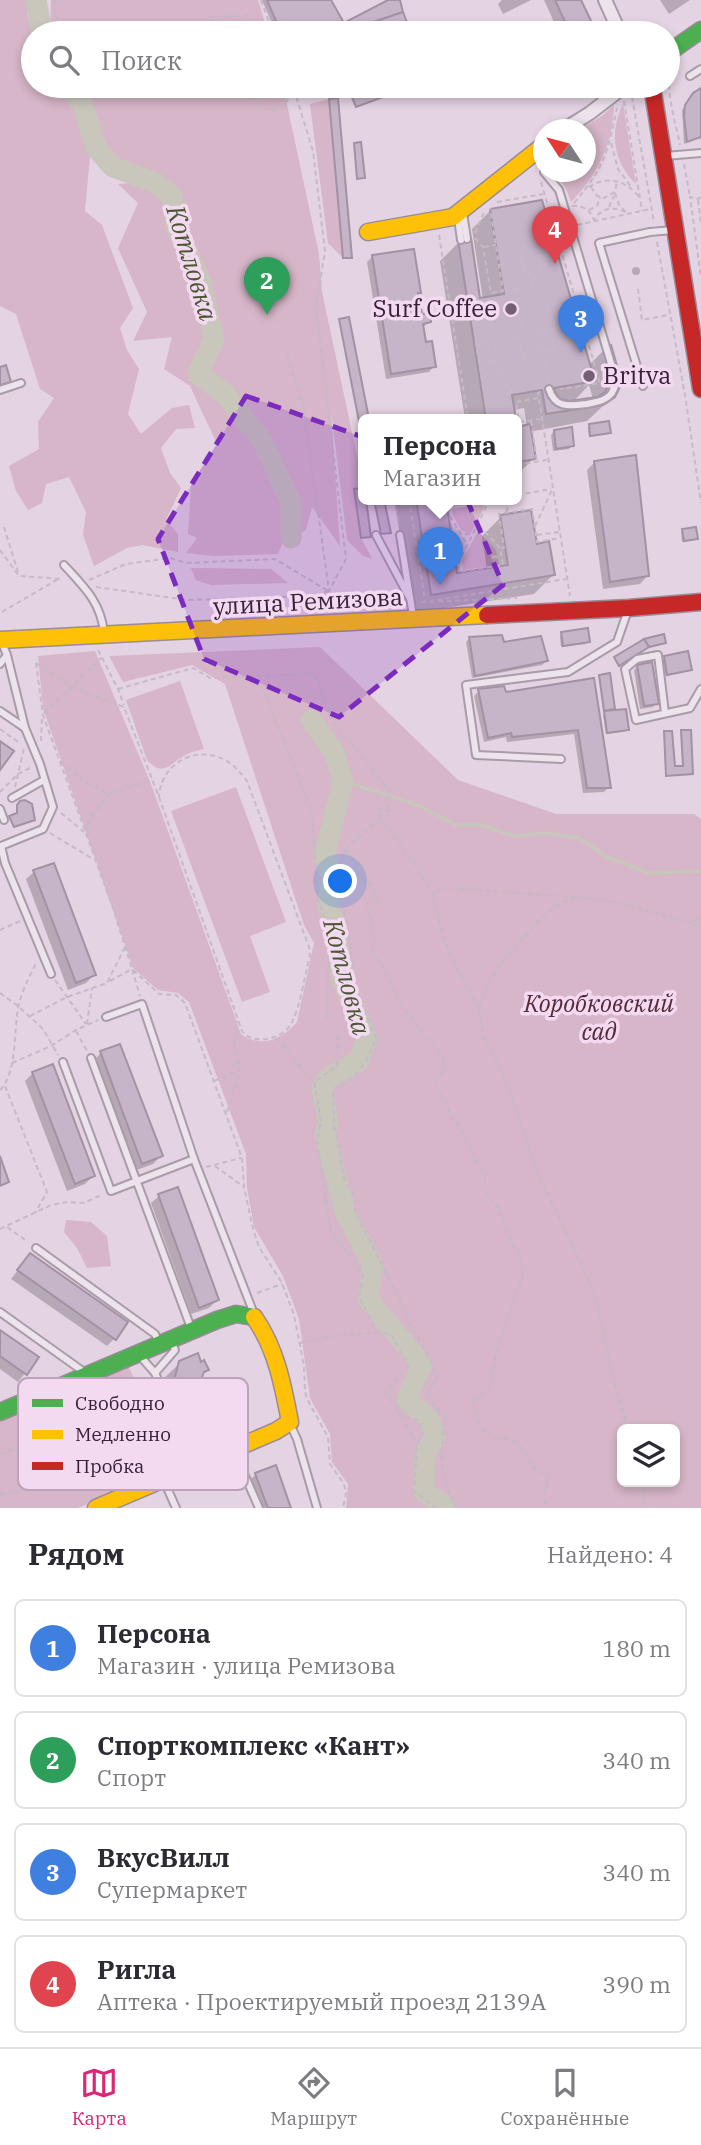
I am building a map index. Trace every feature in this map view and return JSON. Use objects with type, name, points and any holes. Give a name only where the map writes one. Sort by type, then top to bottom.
[{"type":"street","points":[[605,0],[615,21]]},
{"type":"street","points":[[680,50],[701,30]]},
{"type":"street","points":[[580,119],[615,98]]},
{"type":"street","points":[[654,98],[701,387]]},
{"type":"street","points":[[368,232],[453,218],[533,153]]},
{"type":"street","name":"улица Ремизова","points":[[2,642],[101,642],[414,619],[701,602]]},
{"type":"street","points":[[78,1378],[236,1314],[255,1317],[274,1352],[290,1422],[248,1443]]},
{"type":"street","points":[[0,1412],[18,1404]]},
{"type":"street","points":[[98,1508],[139,1490]]},
{"type":"lane","points":[[690,76],[701,69]]},
{"type":"lane","points":[[663,156],[700,153]]},
{"type":"lane","points":[[549,389],[557,403],[569,406],[604,400],[612,391],[616,380],[559,190],[553,182]]},
{"type":"lane","points":[[460,211],[467,238]]},
{"type":"lane","points":[[643,386],[599,243],[655,231],[675,230]]},
{"type":"lane","points":[[0,390],[21,383]]},
{"type":"lane","points":[[376,534],[411,602]]},
{"type":"lane","points":[[401,536],[414,619]]},
{"type":"lane","points":[[64,565],[95,600],[99,610],[101,642]]},
{"type":"lane","points":[[561,759],[476,755],[467,685],[568,672],[617,642],[629,608]]},
{"type":"lane","points":[[0,664],[2,642]]},
{"type":"lane","points":[[2,642],[24,728],[40,764],[53,807],[43,829],[1,846],[2,863],[51,974]]},
{"type":"lane","points":[[665,713],[658,655],[637,659],[625,669],[636,720],[690,708],[701,689]]},
{"type":"lane","points":[[0,711],[24,728]]},
{"type":"lane","points":[[12,798],[44,780]]},
{"type":"lane","points":[[0,808],[4,820]]},
{"type":"lane","points":[[106,1017],[142,1004],[194,1158],[255,1317]]},
{"type":"lane","points":[[91,1058],[135,1183],[192,1330]]},
{"type":"lane","points":[[62,1062],[111,1191],[194,1158]]},
{"type":"lane","points":[[36,1248],[175,1350],[155,1373]]},
{"type":"lane","points":[[0,1312],[87,1374]]},
{"type":"lane","points":[[137,1353],[157,1378]]},
{"type":"lane","points":[[290,1422],[317,1508]]},
{"type":"lane","points":[[248,1484],[258,1508]]},
{"type":"lane","points":[[169,1490],[176,1508]]},
{"type":"path","points":[[55,0],[55,13],[59,21]]},
{"type":"path","points":[[261,0],[269,21]]},
{"type":"path","points":[[209,17],[251,15]]},
{"type":"path","points":[[256,98],[269,111],[281,109],[289,98]]},
{"type":"path","points":[[19,576],[61,578],[116,591],[187,600],[313,596],[329,591],[346,559],[317,307],[325,251],[313,151],[297,98]]},
{"type":"path","points":[[628,98],[642,211]]},
{"type":"path","points":[[628,98],[652,209],[701,503]]},
{"type":"path","points":[[671,98],[681,149]]},
{"type":"path","points":[[594,220],[588,210],[571,206],[597,173],[611,142],[619,99]]},
{"type":"path","points":[[611,142],[618,169],[640,199]]},
{"type":"path","points":[[683,161],[691,197],[701,278]]},
{"type":"path","points":[[585,190],[601,181],[617,181],[634,191]]},
{"type":"path","points":[[594,220],[612,203],[617,181]]},
{"type":"path","points":[[541,183],[600,383],[538,393],[570,597]]},
{"type":"path","points":[[590,186],[593,193],[600,197],[608,197],[615,192]]},
{"type":"path","points":[[615,192],[619,205],[628,214]]},
{"type":"path","points":[[496,245],[483,247],[491,293],[503,291],[496,245],[489,203],[544,194]]},
{"type":"path","points":[[588,210],[597,206],[600,197]]},
{"type":"path","points":[[691,197],[699,198],[701,224]]},
{"type":"path","points":[[467,238],[488,203]]},
{"type":"path","points":[[607,209],[628,214]]},
{"type":"path","points":[[570,227],[652,209]]},
{"type":"path","points":[[436,220],[467,414]]},
{"type":"path","points":[[520,248],[523,271]]},
{"type":"path","points":[[521,259],[552,254],[532,283],[549,389]]},
{"type":"path","points":[[500,265],[512,263],[535,278]]},
{"type":"path","points":[[506,291],[533,286]]},
{"type":"path","points":[[476,344],[523,336],[516,289]]},
{"type":"path","points":[[638,289],[642,320],[670,315]]},
{"type":"path","points":[[540,331],[575,325]]},
{"type":"path","points":[[527,357],[522,345],[527,339],[540,337]]},
{"type":"path","points":[[498,370],[543,351],[553,351],[552,341],[581,337]]},
{"type":"path","points":[[476,344],[522,349]]},
{"type":"path","points":[[476,344],[480,367],[492,362]]},
{"type":"path","points":[[488,397],[513,393],[487,355],[490,346]]},
{"type":"path","points":[[287,355],[303,403],[329,591],[339,607],[517,598]]},
{"type":"path","points":[[480,366],[487,414]]},
{"type":"path","points":[[518,414],[516,402],[539,398]]},
{"type":"path","points":[[522,422],[542,419]]},
{"type":"path","points":[[531,421],[537,462]]},
{"type":"path","points":[[522,464],[548,460]]},
{"type":"path","points":[[522,494],[553,489]]},
{"type":"path","points":[[535,527],[553,489]]},
{"type":"path","points":[[396,505],[401,536]]},
{"type":"path","points":[[409,505],[425,602]]},
{"type":"path","points":[[455,505],[449,506],[459,572],[503,565],[500,548],[478,524]]},
{"type":"path","points":[[458,565],[487,505]]},
{"type":"path","points":[[506,513],[509,505]]},
{"type":"path","points":[[500,548],[505,548],[499,514],[532,509],[537,542],[561,538]]},
{"type":"path","points":[[450,515],[467,545]]},
{"type":"path","points":[[4,527],[19,576]]},
{"type":"path","points":[[536,535],[560,531]]},
{"type":"path","points":[[0,550],[19,576]]},
{"type":"path","points":[[81,584],[126,564],[170,558],[187,563],[275,559],[329,591]]},
{"type":"path","points":[[2,612],[61,578]]},
{"type":"path","points":[[425,602],[567,579]]},
{"type":"path","points":[[101,642],[101,658],[118,690],[153,779],[159,797],[237,1020],[246,1036],[264,1040],[276,1037],[293,1021],[310,955],[247,782],[230,763],[217,756],[201,754],[187,757],[165,774],[159,786],[159,797]]},
{"type":"path","points":[[43,715],[101,658]]},
{"type":"path","points":[[0,792],[18,775],[40,764],[43,715],[36,663],[71,687],[124,707]]},
{"type":"path","points":[[118,690],[193,668],[210,678],[315,674],[332,720],[390,791],[386,801],[390,811],[378,809],[381,820],[414,863],[433,894],[443,937],[455,966],[479,1009],[484,1040],[502,1070],[537,1170],[594,1292],[615,1389],[626,1424]]},
{"type":"path","points":[[258,677],[312,813],[318,900],[329,930],[327,1023]]},
{"type":"path","points":[[43,715],[96,860],[142,1004]]},
{"type":"path","points":[[0,729],[24,747],[12,798]]},
{"type":"path","points":[[59,760],[85,782],[110,794]]},
{"type":"path","points":[[85,832],[90,818],[110,794],[153,779]]},
{"type":"path","points":[[53,807],[85,832]]},
{"type":"path","points":[[381,820],[344,850],[338,872],[354,985],[376,1038],[366,1063],[348,1082],[333,1090],[334,1124],[344,1178],[355,1197],[355,1212],[388,1275],[408,1321],[432,1363],[437,1378],[425,1396],[446,1418],[440,1454],[445,1483],[457,1508]]},
{"type":"path","points":[[43,829],[96,860]]},
{"type":"path","points":[[344,850],[356,865],[360,877],[371,884],[375,891],[378,902],[371,898],[366,905],[374,932],[373,954],[382,964],[400,1003],[431,1044],[442,1054],[445,1069],[436,1080],[436,1087],[450,1116],[461,1128],[485,1173],[485,1187],[489,1198],[498,1207],[512,1244],[520,1256],[523,1276],[495,1356],[491,1389],[473,1399],[474,1410],[475,1419],[486,1433],[511,1439],[519,1445],[535,1469],[548,1475],[550,1479],[544,1489],[545,1504],[548,1508]]},
{"type":"path","points":[[433,894],[446,888],[578,897],[616,902],[701,926]]},
{"type":"path","points":[[479,1009],[488,984],[502,962],[546,913],[578,897]]},
{"type":"path","points":[[0,930],[27,917]]},
{"type":"path","points":[[691,922],[701,918]]},
{"type":"path","points":[[107,983],[125,946]]},
{"type":"path","points":[[0,1090],[5,1085],[11,1063],[18,1006],[41,950]]},
{"type":"path","points":[[128,956],[137,954]]},
{"type":"path","points":[[30,1016],[67,997],[107,983],[132,969]]},
{"type":"path","points":[[132,969],[159,994],[176,995],[185,1003],[242,1158],[244,1187],[259,1247],[282,1283],[294,1315],[307,1399],[328,1437],[330,1464],[344,1484],[346,1493],[343,1508]]},
{"type":"path","points":[[51,974],[86,1025]]},
{"type":"path","points":[[86,1025],[92,988]]},
{"type":"path","points":[[0,993],[43,1029],[62,1062]]},
{"type":"path","points":[[11,1063],[51,1046],[76,1030],[106,1017]]},
{"type":"path","points":[[226,1115],[240,1070],[234,1050],[237,1020]]},
{"type":"path","points":[[76,1030],[91,1058]]},
{"type":"path","points":[[314,1083],[337,1066],[338,1035]]},
{"type":"path","points":[[276,1037],[314,1083],[320,1120],[317,1142],[331,1231],[363,1275],[359,1297],[378,1332]]},
{"type":"path","points":[[214,1081],[240,1070]]},
{"type":"path","points":[[5,1085],[47,1192],[35,1213]]},
{"type":"path","points":[[198,1169],[242,1158]]},
{"type":"path","points":[[215,1166],[244,1187]]},
{"type":"path","points":[[0,1229],[51,1205],[85,1203],[111,1191]]},
{"type":"path","points":[[6,1226],[36,1248]]},
{"type":"path","points":[[247,1297],[282,1283]]},
{"type":"path","points":[[299,1343],[378,1332],[391,1335],[408,1365],[386,1393],[416,1443],[414,1491],[436,1508]]},
{"type":"path","points":[[401,1416],[418,1420],[423,1434],[416,1443]]},
{"type":"path","points":[[0,1454],[18,1448]]},
{"type":"path","points":[[643,1487],[647,1508]]},
{"type":"path","points":[[0,1494],[33,1490]]},
{"type":"highlighted area","points":[[246,396],[454,469],[503,585],[339,717],[204,659],[158,539]]},
{"type":"green space","points":[[0,0],[40,0],[39,8],[27,13],[29,21],[21,21],[21,98],[66,98],[68,101],[67,98],[286,98],[319,254],[322,292],[358,461],[358,489],[354,489],[361,538],[372,559],[363,556],[347,540],[331,411],[340,546],[312,507],[306,530],[283,542],[278,554],[214,556],[186,553],[197,538],[188,534],[191,484],[217,444],[190,386],[164,369],[172,337],[133,341],[147,312],[118,248],[138,203],[118,184],[136,183],[91,145],[85,211],[102,225],[133,308],[120,328],[127,350],[139,369],[128,414],[141,434],[172,408],[189,405],[195,428],[176,429],[161,448],[170,473],[181,488],[166,520],[178,534],[178,552],[142,545],[127,548],[94,566],[83,535],[86,512],[69,477],[46,484],[42,503],[28,510],[16,491],[9,466],[39,449],[38,422],[54,398],[40,389],[16,314],[0,306]]},
{"type":"green space","points":[[51,0],[258,0],[264,21],[50,21]]},
{"type":"green space","points":[[329,99],[343,258],[328,243],[310,104]]},
{"type":"green space","points":[[623,104],[636,184],[622,166],[616,146],[616,125]]},
{"type":"green space","points":[[614,105],[611,132],[596,169],[596,120]]},
{"type":"green space","points":[[561,182],[588,182],[571,202]]},
{"type":"green space","points":[[485,506],[470,535],[466,536],[466,532],[462,531],[453,516],[452,509]]},
{"type":"green space","points":[[478,531],[496,550],[497,555],[491,556],[491,559],[498,558],[499,565],[463,570],[462,561]]},
{"type":"green space","points":[[191,568],[271,569],[288,583],[211,585],[196,580]]},
{"type":"green space","name":"Коробковский сад","points":[[320,647],[458,780],[556,814],[694,814],[701,819],[701,1508],[346,1508],[348,1484],[332,1462],[330,1434],[310,1398],[299,1319],[283,1276],[254,1227],[247,1187],[246,1154],[189,1002],[178,993],[158,990],[133,968],[43,708],[38,656],[95,651],[151,784],[241,1034],[256,1041],[271,1040],[285,1033],[297,1022],[314,943],[304,925],[225,684],[192,665],[123,682],[109,656]]},
{"type":"green space","points":[[180,681],[204,749],[187,754],[161,769],[147,760],[126,700]]},
{"type":"green space","points":[[236,787],[286,922],[250,936],[270,992],[242,1002],[171,811]]},
{"type":"green space","points":[[66,1220],[91,1222],[107,1236],[111,1266],[87,1268],[77,1248],[64,1232]]},
{"type":"green space","points":[[129,1367],[134,1378],[103,1378]]},
{"type":"green space","points":[[18,1413],[18,1490],[121,1490],[78,1508],[0,1508],[0,1421]]},
{"type":"building","points":[[267,0],[331,0],[343,21],[276,21]]},
{"type":"building","points":[[388,0],[400,0],[403,12],[377,21],[348,21]]},
{"type":"building","points":[[555,0],[581,0],[591,21],[565,21]]},
{"type":"building","points":[[403,12],[406,21],[377,21]]},
{"type":"building","points":[[701,88],[701,137],[687,142],[685,105],[693,93]]},
{"type":"building","points":[[338,98],[352,258],[343,258],[329,99]]},
{"type":"building","points":[[352,98],[381,98],[356,107]]},
{"type":"building","points":[[361,142],[365,178],[357,179],[354,143]]},
{"type":"building","points":[[542,200],[595,381],[554,388],[560,399],[569,401],[597,397],[605,392],[611,380],[603,348],[611,345],[620,376],[620,387],[615,397],[603,405],[546,414],[542,390],[512,395],[515,414],[485,414],[458,240],[471,238],[480,298],[504,294],[490,209]]},
{"type":"building","points":[[414,249],[422,314],[430,313],[431,322],[423,324],[426,342],[432,341],[436,367],[391,374],[372,255]]},
{"type":"building","points":[[349,317],[368,414],[358,414],[358,416],[339,319]]},
{"type":"building","points":[[6,365],[11,382],[0,385],[0,367]]},
{"type":"building","points":[[609,421],[611,433],[590,436],[589,424]]},
{"type":"building","points":[[530,424],[536,459],[522,461],[522,426]]},
{"type":"building","points":[[572,427],[574,446],[556,449],[554,430]]},
{"type":"building","points":[[636,455],[649,576],[610,582],[594,461]]},
{"type":"building","points":[[354,489],[358,489],[358,505],[367,505],[371,537],[361,538]]},
{"type":"building","points":[[375,505],[385,505],[391,533],[381,534]]},
{"type":"building","points":[[417,505],[447,505],[457,573],[508,565],[500,515],[531,510],[537,544],[549,541],[555,575],[431,595]]},
{"type":"building","points":[[696,527],[698,539],[684,541],[682,529]]},
{"type":"building","points":[[588,628],[590,642],[563,646],[561,632]]},
{"type":"building","points":[[664,634],[666,643],[649,647],[644,639]]},
{"type":"building","points":[[502,635],[504,642],[541,636],[548,661],[475,676],[469,637]]},
{"type":"building","points":[[644,639],[649,647],[619,666],[614,657]]},
{"type":"building","points":[[688,651],[692,670],[667,675],[664,656]]},
{"type":"building","points":[[652,662],[659,704],[644,706],[637,665]]},
{"type":"building","points":[[610,673],[615,709],[604,711],[599,675]]},
{"type":"building","points":[[594,678],[611,788],[587,788],[578,730],[512,737],[511,733],[488,738],[478,689],[504,686],[506,692]]},
{"type":"building","points":[[626,709],[629,730],[607,733],[604,711]]},
{"type":"building","points":[[681,730],[691,730],[693,774],[666,776],[664,731],[672,731],[675,766],[683,766]]},
{"type":"building","points":[[0,741],[14,751],[0,770]]},
{"type":"building","points":[[25,800],[32,804],[35,820],[14,827],[9,816],[17,813],[17,805]]},
{"type":"building","points":[[54,863],[96,975],[76,983],[33,870]]},
{"type":"building","points":[[120,1044],[163,1156],[142,1164],[100,1051]]},
{"type":"building","points":[[53,1064],[95,1176],[75,1184],[32,1072]]},
{"type":"building","points":[[0,1156],[9,1182],[0,1186]]},
{"type":"building","points":[[178,1187],[219,1300],[199,1308],[158,1194]]},
{"type":"building","points":[[30,1253],[128,1322],[116,1340],[17,1270]]},
{"type":"building","points":[[0,1330],[39,1357],[27,1375],[0,1356]]},
{"type":"building","points":[[198,1353],[201,1362],[204,1360],[209,1370],[204,1372],[202,1378],[175,1378],[179,1361]]},
{"type":"building","points":[[276,1465],[291,1508],[268,1508],[255,1473]]},
{"type":"waterway","name":"Котловка","points":[[36,0],[40,21]]},
{"type":"waterway","name":"Котловка","points":[[77,98],[83,105],[96,148],[113,167],[154,182],[172,196],[175,225],[200,280],[214,339],[198,374],[226,395],[263,442],[291,503],[291,538]]},
{"type":"waterway","name":"Котловка","points":[[311,720],[333,750],[343,781],[324,857],[332,876],[327,905],[335,923],[342,980],[367,1038],[359,1061],[328,1078],[322,1087],[328,1122],[325,1135],[346,1214],[373,1265],[368,1299],[422,1365],[407,1398],[428,1418],[435,1437],[425,1454],[424,1492],[445,1508]]},
{"type":"waterway","points":[[343,781],[420,806],[456,825],[481,825],[515,836],[545,833],[579,838],[607,857],[648,873],[701,871]]},
{"type":"traffic: fast","points":[[680,45],[701,30]]},
{"type":"traffic: fast","points":[[80,1378],[217,1320],[236,1314],[254,1317]]},
{"type":"traffic: fast","points":[[0,1412],[18,1404]]},
{"type":"traffic: slow","points":[[368,232],[453,217],[533,154]]},
{"type":"traffic: slow","points":[[0,640],[487,615]]},
{"type":"traffic: slow","points":[[248,1443],[290,1422],[273,1354],[254,1317]]},
{"type":"traffic: slow","points":[[96,1508],[138,1490]]},
{"type":"traffic: jam","points":[[654,98],[701,389]]},
{"type":"traffic: jam","points":[[487,615],[701,602]]},
{"type":"place","name":"Ригла","points":[[555,264]]},
{"type":"place","name":"Surf Coffee","points":[[511,309]]},
{"type":"place","name":"Спорткомплекс «Кант»","points":[[267,315]]},
{"type":"place","name":"ВкусВилл","points":[[581,353]]},
{"type":"place","name":"Britva","points":[[589,376]]},
{"type":"place","name":"Персона","points":[[440,585]]}]
